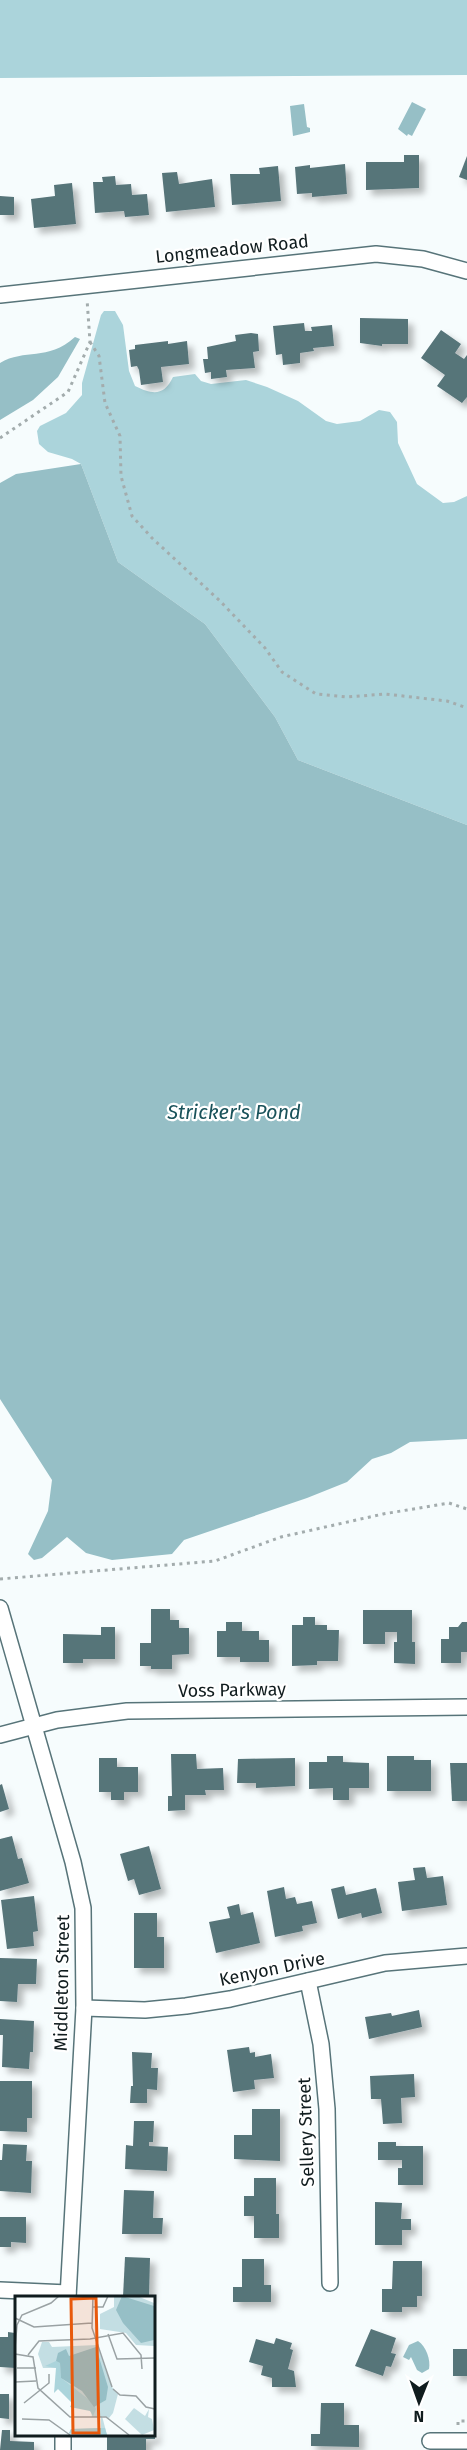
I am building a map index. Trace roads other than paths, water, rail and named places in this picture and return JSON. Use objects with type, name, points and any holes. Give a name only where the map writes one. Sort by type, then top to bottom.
[{"type":"street","name":"Longmeadow Road","points":[[0,295],[376,254],[423,258],[467,272]]},
{"type":"street","name":"Middleton Street","points":[[0,1608],[73,1862],[83,1908],[84,2007],[68,2295]]},
{"type":"street","name":"Voss Parkway","points":[[0,1735],[34,1725],[93,1714],[127,1711],[467,1707]]},
{"type":"street","name":"Kenyon Drive","points":[[84,2007],[145,2010],[186,2006],[385,1963],[467,1956]]},
{"type":"street","name":"Sellery Street","points":[[308,1981],[321,2044],[327,2109],[330,2283]]},
{"type":"street","points":[[0,2290],[68,2295]]},
{"type":"street","points":[[430,2441],[467,2441]]},
{"type":"water","points":[[412,102],[426,109],[412,136],[408,134],[407,136],[398,129]]},
{"type":"water","points":[[304,104],[307,127],[310,128],[310,132],[293,136],[290,106]]},
{"type":"water","points":[[75,337],[80,339],[58,377],[33,400],[0,420],[0,363],[18,356],[55,350]]},
{"type":"water","name":"Stricker's Pond","points":[[81,464],[118,562],[205,624],[275,717],[298,760],[467,825],[467,1439],[410,1442],[391,1453],[372,1459],[347,1482],[184,1540],[172,1554],[112,1560],[86,1553],[67,1537],[42,1558],[34,1560],[28,1554],[48,1511],[52,1480],[0,1399],[0,483],[16,474]]},
{"type":"water","points":[[418,2341],[426,2350],[429,2362],[429,2369],[422,2373],[417,2370],[411,2357],[409,2360],[403,2357],[409,2345]]}]
